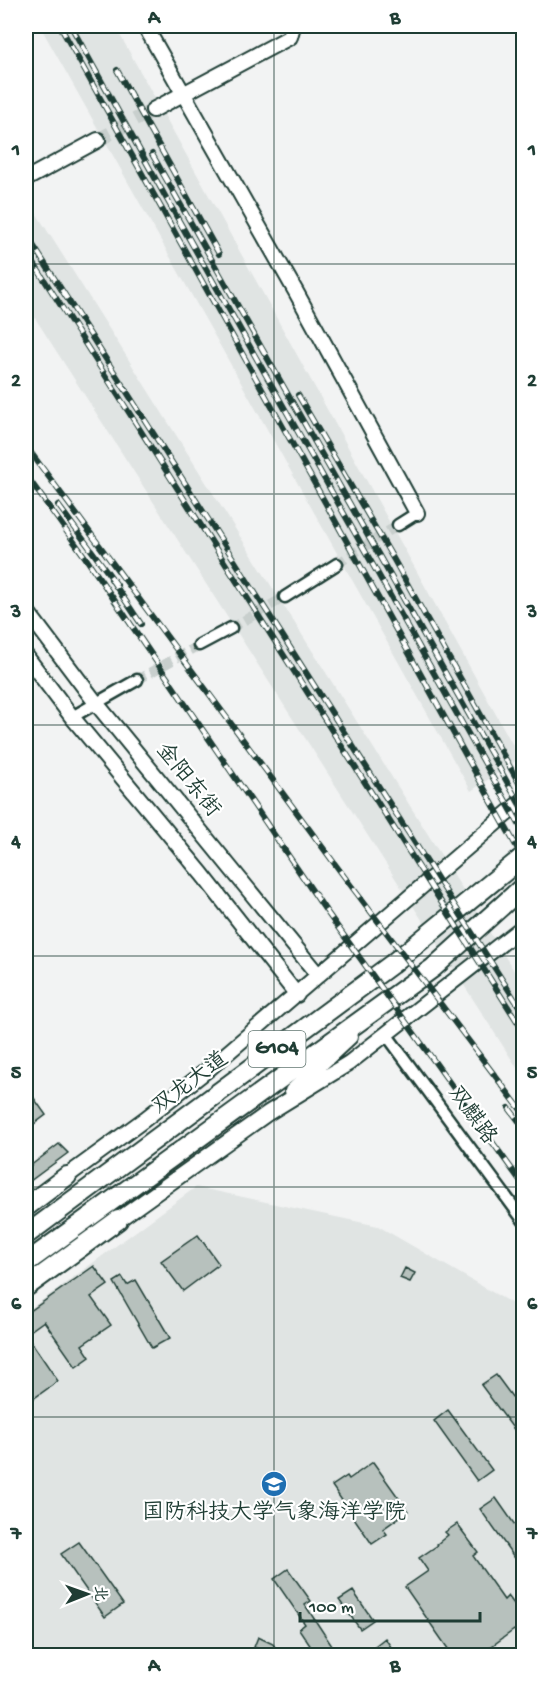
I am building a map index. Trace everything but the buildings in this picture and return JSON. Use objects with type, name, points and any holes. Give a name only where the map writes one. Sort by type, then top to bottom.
[{"type":"highway","name":"双龙大道","points":[[26,1235],[392,964],[524,856]]},
{"type":"highway","name":"G104","points":[[26,1263],[433,968],[524,886]]},
{"type":"highway","points":[[26,1207],[67,1176]]},
{"type":"highway","points":[[26,1287],[118,1220]]},
{"type":"street","points":[[145,26],[296,292],[417,513],[398,525]]},
{"type":"street","points":[[153,110],[290,37],[293,26]]},
{"type":"street","points":[[28,178],[98,140]]},
{"type":"street","points":[[285,597],[337,564]]},
{"type":"street","name":"金阳东街","points":[[26,610],[96,703],[318,975]]},
{"type":"street","points":[[199,645],[231,628]]},
{"type":"street","points":[[26,656],[72,717],[202,874],[297,995]]},
{"type":"street","points":[[72,717],[137,680]]},
{"type":"street","points":[[67,1176],[183,1089],[297,995],[524,799]]},
{"type":"street","points":[[118,1220],[268,1113],[349,1063],[524,926]]},
{"type":"street","points":[[268,1113],[389,1000]]},
{"type":"street","name":"双麒路","points":[[387,1034],[524,1221]]},
{"type":"shaded area","points":[[40,26],[115,26],[520,758],[471,791]]},
{"type":"shaded area","points":[[26,197],[523,985],[523,1077],[26,304]]},
{"type":"shaded area","name":"国防科技大学气象海洋学院","points":[[196,1187],[378,1226],[523,1310],[523,1655],[26,1655],[26,1312]]},
{"type":"tunnel","points":[[98,140],[153,110]]},
{"type":"tunnel","points":[[337,564],[398,525]]},
{"type":"tunnel","points":[[231,628],[285,597]]},
{"type":"tunnel","points":[[137,680],[199,645]]},
{"type":"railway","points":[[60,26],[524,860]]},
{"type":"railway","points":[[71,26],[524,833]]},
{"type":"railway","points":[[117,70],[219,254]]},
{"type":"railway","points":[[152,154],[524,812]]},
{"type":"railway","points":[[26,234],[524,1014]]},
{"type":"railway","points":[[26,251],[524,1032]]},
{"type":"railway","points":[[298,395],[524,792]]},
{"type":"railway","points":[[26,446],[346,879],[524,1114]]},
{"type":"railway","points":[[26,475],[85,557],[324,908],[524,1186]]},
{"type":"railway","points":[[58,505],[117,585]]},
{"type":"railway","points":[[111,579],[141,624]]},
{"type":"railway","points":[[509,1108],[524,1128]]},
{"type":"place","name":"国防科技大学气象海洋学院","points":[[274,1484]]}]
